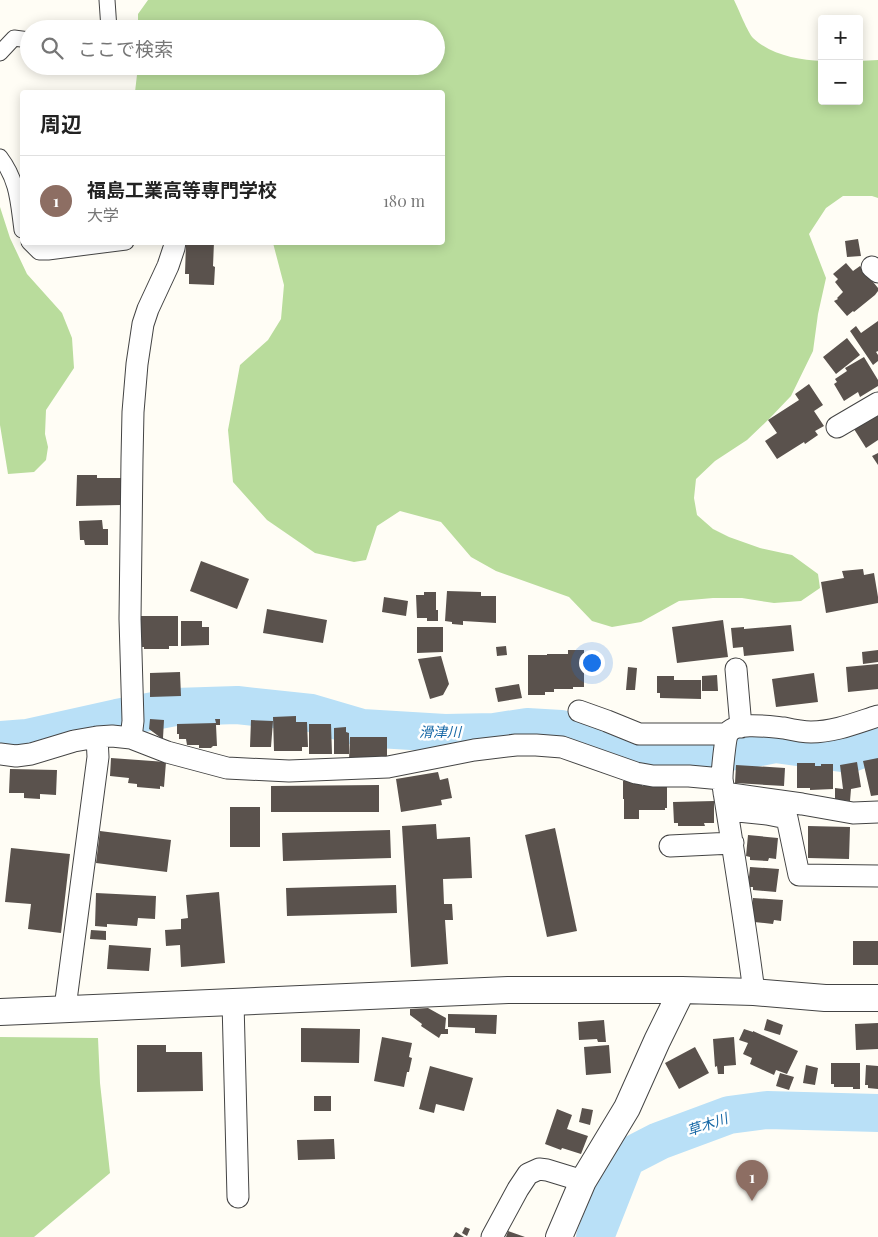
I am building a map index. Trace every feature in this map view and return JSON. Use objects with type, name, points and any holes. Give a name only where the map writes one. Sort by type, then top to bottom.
[{"type":"street","points":[[108,0],[109,20]]},
{"type":"street","points":[[0,53],[14,38],[20,39]]},
{"type":"street","points":[[0,157],[8,168],[16,186],[20,215]]},
{"type":"street","points":[[32,245],[39,252],[48,252],[103,245]]},
{"type":"street","points":[[131,738],[133,721],[130,619],[132,440],[137,364],[143,324],[168,266],[174,245]]},
{"type":"street","points":[[837,428],[878,403]]},
{"type":"street","points":[[736,669],[732,733],[724,788],[754,992]]},
{"type":"street","points":[[579,711],[639,734],[732,733],[746,726],[767,726],[811,732],[836,730],[878,716]]},
{"type":"street","points":[[0,754],[16,756],[31,754],[74,742],[112,736],[131,738],[167,752],[227,768],[289,771],[381,768],[474,750],[516,745],[536,745],[562,747],[636,773],[653,776],[689,776],[724,788],[802,804],[854,813],[878,812]]},
{"type":"street","points":[[65,1008],[98,757],[97,737]]},
{"type":"street","points":[[724,788],[767,814],[787,818],[800,876],[878,876]]},
{"type":"street","points":[[670,846],[733,843]]},
{"type":"street","points":[[0,1012],[508,990],[682,990],[754,992],[825,998],[878,998]]},
{"type":"street","points":[[559,1237],[583,1181],[627,1108],[682,990]]},
{"type":"street","points":[[233,1002],[238,1197]]},
{"type":"street","points":[[492,1237],[528,1174],[539,1169],[547,1170],[583,1181]]},
{"type":"green space","points":[[148,0],[734,0],[751,35],[760,44],[785,56],[818,61],[818,105],[863,105],[863,61],[878,60],[878,198],[872,196],[843,196],[826,208],[809,234],[826,278],[818,314],[813,351],[791,396],[747,440],[715,461],[696,479],[694,498],[697,515],[713,529],[729,537],[760,548],[792,555],[818,574],[820,588],[801,601],[774,603],[742,598],[713,598],[679,601],[641,622],[612,627],[592,621],[569,597],[496,571],[471,557],[441,522],[400,511],[377,526],[366,560],[354,562],[315,553],[267,520],[233,482],[228,430],[240,365],[268,340],[281,319],[284,285],[274,245],[445,245],[445,90],[135,90],[137,75],[445,75],[445,20],[138,20],[138,14]]},
{"type":"green space","points":[[0,207],[10,238],[27,274],[62,313],[72,338],[74,368],[46,410],[45,434],[48,447],[46,460],[34,472],[8,474],[0,425]]},
{"type":"green space","points":[[0,1037],[98,1038],[100,1083],[110,1173],[34,1237],[0,1237]]},
{"type":"building","points":[[858,239],[861,256],[847,257],[845,241]]},
{"type":"building","points":[[186,245],[214,245],[214,285],[189,284],[189,274],[185,274]]},
{"type":"building","points":[[846,263],[853,271],[860,266],[878,288],[875,295],[847,316],[834,301],[843,292],[835,282],[838,279],[833,274]]},
{"type":"building","points":[[878,321],[878,351],[876,352],[878,361],[873,365],[850,331],[856,326],[861,333]]},
{"type":"building","points":[[847,338],[860,355],[836,374],[823,357]]},
{"type":"building","points":[[864,357],[878,380],[878,386],[860,397],[858,392],[844,401],[834,384],[837,382],[835,379],[847,371],[845,368]]},
{"type":"building","points":[[809,384],[823,405],[814,411],[824,426],[815,431],[818,435],[777,459],[765,441],[777,433],[768,420],[799,400],[795,394]]},
{"type":"building","points":[[878,414],[878,440],[866,448],[854,429]]},
{"type":"building","points":[[878,453],[878,465],[872,456]]},
{"type":"building","points":[[77,475],[97,475],[97,478],[122,478],[121,505],[76,506]]},
{"type":"building","points":[[102,520],[103,529],[108,529],[108,545],[85,545],[84,540],[80,540],[79,521]]},
{"type":"building","points":[[201,561],[249,579],[237,609],[190,591]]},
{"type":"building","points":[[863,569],[864,575],[874,573],[878,603],[826,613],[821,582],[844,578],[842,571]]},
{"type":"building","points":[[447,591],[481,592],[481,596],[496,596],[496,623],[463,621],[463,625],[445,621]]},
{"type":"building","points":[[424,592],[436,592],[438,621],[427,621],[427,618],[417,618],[416,595],[424,595]]},
{"type":"building","points":[[384,597],[408,601],[406,616],[382,612]]},
{"type":"building","points":[[267,609],[327,620],[323,643],[263,633]]},
{"type":"building","points":[[138,616],[178,616],[178,646],[169,646],[169,649],[144,649],[144,647],[138,647]]},
{"type":"building","points":[[723,620],[728,657],[677,663],[672,627]]},
{"type":"building","points":[[181,621],[202,621],[202,627],[209,627],[209,645],[181,646]]},
{"type":"building","points":[[791,625],[794,651],[744,656],[743,647],[733,648],[731,628],[744,627],[744,629]]},
{"type":"building","points":[[417,627],[443,627],[443,652],[417,653]]},
{"type":"building","points":[[506,646],[507,655],[497,656],[496,647]]},
{"type":"building","points":[[568,650],[584,650],[584,687],[554,689],[554,692],[545,692],[545,695],[528,695],[528,655],[568,654]]},
{"type":"building","points":[[878,650],[878,662],[863,664],[862,652]]},
{"type":"building","points":[[441,656],[449,684],[443,695],[430,699],[418,659]]},
{"type":"building","points":[[878,664],[878,689],[848,692],[846,667]]},
{"type":"building","points":[[628,667],[637,668],[635,690],[626,690]]},
{"type":"building","points":[[180,672],[181,696],[150,697],[150,673]]},
{"type":"building","points":[[814,673],[818,702],[776,707],[772,679]]},
{"type":"building","points":[[717,675],[718,691],[702,691],[702,676]]},
{"type":"building","points":[[657,676],[674,676],[674,680],[701,680],[701,699],[660,698],[660,693],[657,693]]},
{"type":"building","points":[[519,684],[522,698],[498,702],[495,688]]},
{"type":"building","points":[[296,716],[296,722],[307,722],[308,747],[302,747],[302,751],[274,751],[273,717]]},
{"type":"building","points":[[150,719],[164,720],[163,738],[149,729]]},
{"type":"building","points":[[215,719],[220,719],[220,725],[216,725],[217,746],[199,748],[199,745],[187,745],[186,739],[179,739],[177,724],[216,723]]},
{"type":"building","points":[[251,720],[273,721],[271,747],[250,747]]},
{"type":"building","points":[[309,724],[331,724],[332,754],[309,754]]},
{"type":"building","points":[[346,727],[346,732],[349,733],[349,754],[334,754],[334,728]]},
{"type":"building","points":[[350,737],[387,737],[387,759],[349,760]]},
{"type":"building","points":[[111,758],[166,762],[164,787],[160,786],[160,789],[137,787],[137,784],[128,783],[129,778],[110,776]]},
{"type":"building","points":[[878,758],[878,795],[871,796],[863,761]]},
{"type":"building","points":[[857,762],[861,787],[851,789],[850,801],[835,800],[835,788],[843,789],[840,765]]},
{"type":"building","points":[[797,763],[815,763],[815,766],[833,764],[833,789],[810,790],[810,788],[797,788]]},
{"type":"building","points":[[736,765],[785,768],[784,786],[735,783]]},
{"type":"building","points":[[10,769],[57,770],[56,795],[40,794],[40,799],[24,798],[24,793],[9,793]]},
{"type":"building","points":[[438,772],[440,780],[448,778],[452,798],[441,800],[442,805],[401,812],[396,779]]},
{"type":"building","points":[[623,781],[642,781],[642,786],[667,786],[667,808],[665,810],[639,810],[639,819],[624,819]]},
{"type":"building","points":[[379,785],[379,812],[271,812],[271,786]]},
{"type":"building","points":[[714,801],[714,823],[704,823],[705,826],[678,826],[678,823],[674,823],[673,802]]},
{"type":"building","points":[[230,807],[260,807],[260,847],[230,847]]},
{"type":"building","points":[[436,824],[437,839],[470,837],[472,878],[443,879],[444,904],[452,904],[453,920],[445,920],[448,964],[411,967],[402,826]]},
{"type":"building","points":[[808,826],[850,827],[849,859],[808,858]]},
{"type":"building","points":[[555,828],[577,931],[547,937],[525,835]]},
{"type":"building","points":[[390,830],[391,858],[283,861],[282,833]]},
{"type":"building","points":[[100,831],[171,840],[167,872],[96,863]]},
{"type":"building","points":[[748,835],[778,838],[776,859],[769,858],[768,861],[750,860],[750,857],[746,856]]},
{"type":"building","points":[[11,848],[70,854],[61,933],[28,929],[31,904],[5,902]]},
{"type":"building","points":[[750,867],[779,869],[776,892],[753,890],[753,887],[748,887]]},
{"type":"building","points":[[396,885],[397,913],[287,916],[286,888]]},
{"type":"building","points":[[219,892],[225,963],[181,967],[180,945],[166,946],[165,930],[181,929],[181,919],[188,918],[186,895]]},
{"type":"building","points":[[96,893],[156,896],[155,919],[138,918],[137,926],[107,924],[107,927],[95,926]]},
{"type":"building","points":[[753,898],[783,900],[781,921],[774,920],[773,924],[754,922],[755,918],[751,918]]},
{"type":"building","points":[[91,930],[106,931],[106,940],[90,939]]},
{"type":"building","points":[[853,941],[878,941],[878,965],[853,965]]},
{"type":"building","points":[[109,945],[151,948],[149,971],[107,969]]},
{"type":"building","points":[[428,1008],[446,1018],[445,1029],[448,1029],[448,1034],[441,1034],[439,1038],[421,1026],[422,1024],[410,1015],[410,1009]]},
{"type":"building","points":[[448,1014],[497,1015],[496,1034],[475,1033],[475,1028],[448,1027]]},
{"type":"building","points":[[767,1019],[783,1025],[780,1035],[764,1030]]},
{"type":"building","points":[[604,1020],[606,1042],[598,1042],[597,1039],[579,1040],[578,1022]]},
{"type":"building","points":[[878,1023],[878,1049],[856,1050],[855,1024]]},
{"type":"building","points":[[301,1028],[360,1029],[359,1063],[301,1062]]},
{"type":"building","points":[[744,1029],[753,1031],[798,1051],[787,1074],[776,1070],[774,1075],[750,1064],[752,1058],[743,1054],[748,1043],[739,1040]]},
{"type":"building","points":[[382,1037],[412,1043],[409,1057],[412,1058],[404,1087],[374,1081]]},
{"type":"building","points":[[734,1037],[736,1065],[724,1066],[724,1074],[718,1074],[717,1066],[715,1067],[713,1039]]},
{"type":"building","points":[[137,1045],[166,1045],[166,1052],[202,1052],[203,1091],[137,1092]]},
{"type":"building","points":[[609,1045],[611,1073],[586,1075],[584,1047]]},
{"type":"building","points":[[695,1047],[709,1073],[679,1089],[665,1063]]},
{"type":"building","points":[[831,1063],[860,1063],[860,1089],[834,1087],[834,1084],[831,1084]]},
{"type":"building","points":[[806,1065],[818,1068],[815,1085],[803,1083]]},
{"type":"building","points":[[866,1065],[878,1066],[878,1089],[868,1088],[868,1085],[865,1085]]},
{"type":"building","points":[[430,1066],[473,1078],[464,1111],[436,1104],[434,1113],[419,1109]]},
{"type":"building","points":[[780,1073],[794,1077],[789,1090],[776,1086]]},
{"type":"building","points":[[314,1096],[331,1096],[331,1111],[314,1111]]},
{"type":"building","points":[[582,1108],[593,1110],[590,1125],[579,1122]]},
{"type":"building","points":[[557,1109],[572,1115],[567,1129],[588,1136],[581,1154],[545,1144]]},
{"type":"building","points":[[334,1139],[335,1159],[298,1160],[297,1140]]},
{"type":"building","points":[[465,1227],[470,1229],[467,1236],[462,1233]]},
{"type":"building","points":[[508,1231],[525,1237],[506,1237]]},
{"type":"building","points":[[456,1232],[464,1237],[453,1237]]},
{"type":"waterway","name":"滑津川","points":[[0,740],[27,738],[175,707],[237,705],[311,713],[362,728],[445,733],[494,732],[527,727],[561,729],[658,757],[680,759],[775,744],[849,754],[878,743]]},
{"type":"waterway","name":"草木川","points":[[595,1237],[626,1158],[659,1141],[729,1115],[767,1110],[878,1113]]},
{"type":"place","name":"福島工業高等専門学校","points":[[752,1201]]}]
